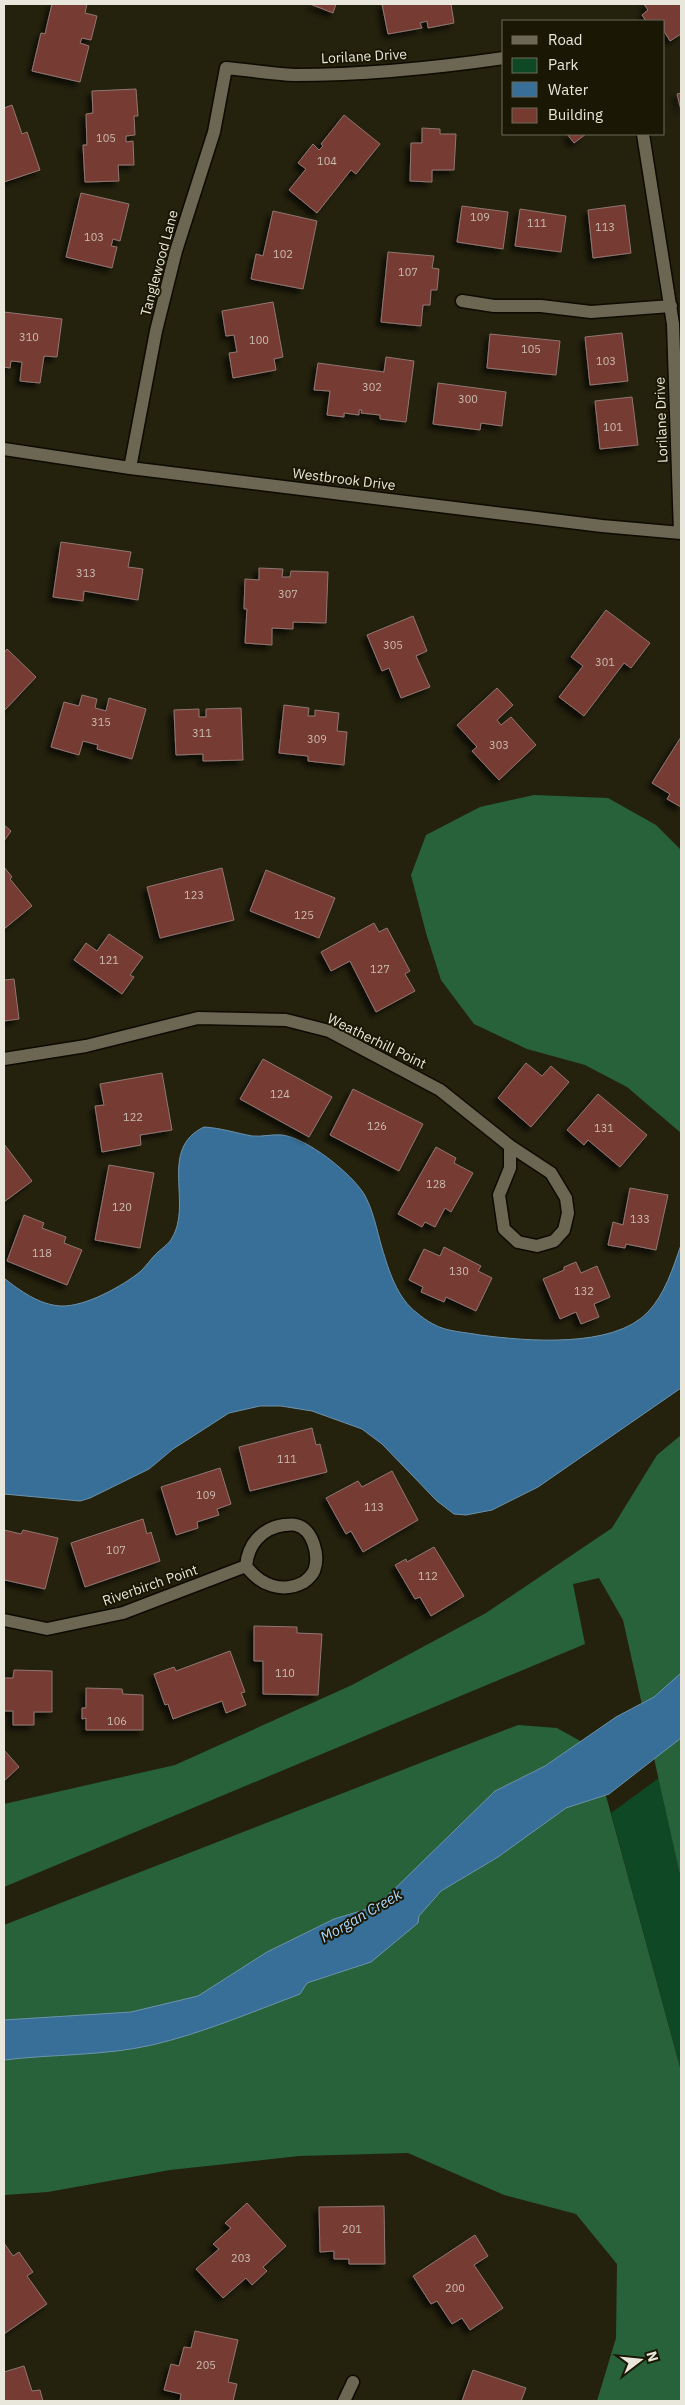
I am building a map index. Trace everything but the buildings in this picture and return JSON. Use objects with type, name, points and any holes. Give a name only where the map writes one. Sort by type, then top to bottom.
[{"type":"street","name":"Lorilane Drive","points":[[226,68],[293,75],[417,68],[502,58]]},
{"type":"street","name":"Tanglewood Lane","points":[[130,468],[158,322],[176,251],[214,132],[226,68]]},
{"type":"street","name":"Lorilane Drive","points":[[643,135],[673,324],[680,533]]},
{"type":"street","points":[[462,301],[494,306],[542,306],[591,312],[671,306]]},
{"type":"street","name":"Westbrook Drive","points":[[4,449],[130,468],[592,525],[680,533]]},
{"type":"street","name":"Weatherhill Point","points":[[4,1059],[86,1046],[198,1018],[286,1020],[328,1032],[440,1090],[510,1146],[551,1173],[566,1198],[568,1213],[564,1230],[554,1242],[537,1246],[518,1242],[504,1229],[499,1195],[510,1168],[510,1146]]},
{"type":"street","points":[[297,1525],[305,1531],[316,1550],[314,1572],[308,1580],[284,1588],[268,1585],[253,1575],[246,1566],[248,1552],[256,1539],[274,1526],[297,1525]]},
{"type":"street","name":"Riverbirch Point","points":[[4,1620],[47,1630],[113,1615],[246,1566]]},
{"type":"street","points":[[344,2401],[354,2382]]},
{"type":"green space","points":[[534,795],[608,798],[656,825],[681,850],[681,1133],[627,1087],[585,1065],[527,1049],[474,1024],[441,980],[426,933],[411,875],[426,835],[480,807]]},
{"type":"green space","points":[[681,1435],[681,1879],[623,1620],[599,1578],[573,1584],[585,1644],[4,1887],[4,1804],[175,1765],[352,1685],[486,1613],[612,1528],[657,1455]]},
{"type":"green space","points":[[518,1725],[557,1728],[593,1748],[681,2071],[681,2401],[597,2401],[616,2338],[617,2264],[576,2214],[504,2195],[408,2153],[299,2156],[170,2170],[48,2192],[4,2195],[4,1925]]},
{"type":"green space","points":[[659,1778],[681,1879],[681,2071],[611,1813]]},
{"type":"water","points":[[204,1127],[252,1136],[282,1135],[316,1149],[339,1167],[358,1186],[367,1200],[391,1275],[404,1300],[427,1320],[438,1327],[450,1330],[480,1335],[544,1340],[568,1340],[613,1332],[633,1324],[654,1305],[668,1280],[681,1245],[681,1388],[538,1487],[492,1510],[466,1515],[454,1514],[437,1501],[382,1444],[362,1429],[312,1411],[281,1406],[260,1406],[229,1413],[173,1449],[149,1469],[90,1498],[80,1501],[4,1494],[4,1278],[38,1300],[61,1306],[92,1299],[114,1289],[141,1271],[172,1238],[178,1224],[179,1163],[183,1149],[190,1137]]},
{"type":"water","name":"Morgan Creek","points":[[681,1673],[681,1738],[609,1794],[566,1808],[498,1857],[441,1891],[419,1916],[418,1923],[371,1962],[307,1983],[300,1994],[227,2022],[171,2040],[134,2049],[4,2060],[4,2020],[131,2012],[198,1996],[267,1952],[334,1919],[377,1906],[495,1791],[545,1766],[616,1717],[654,1697]]}]
